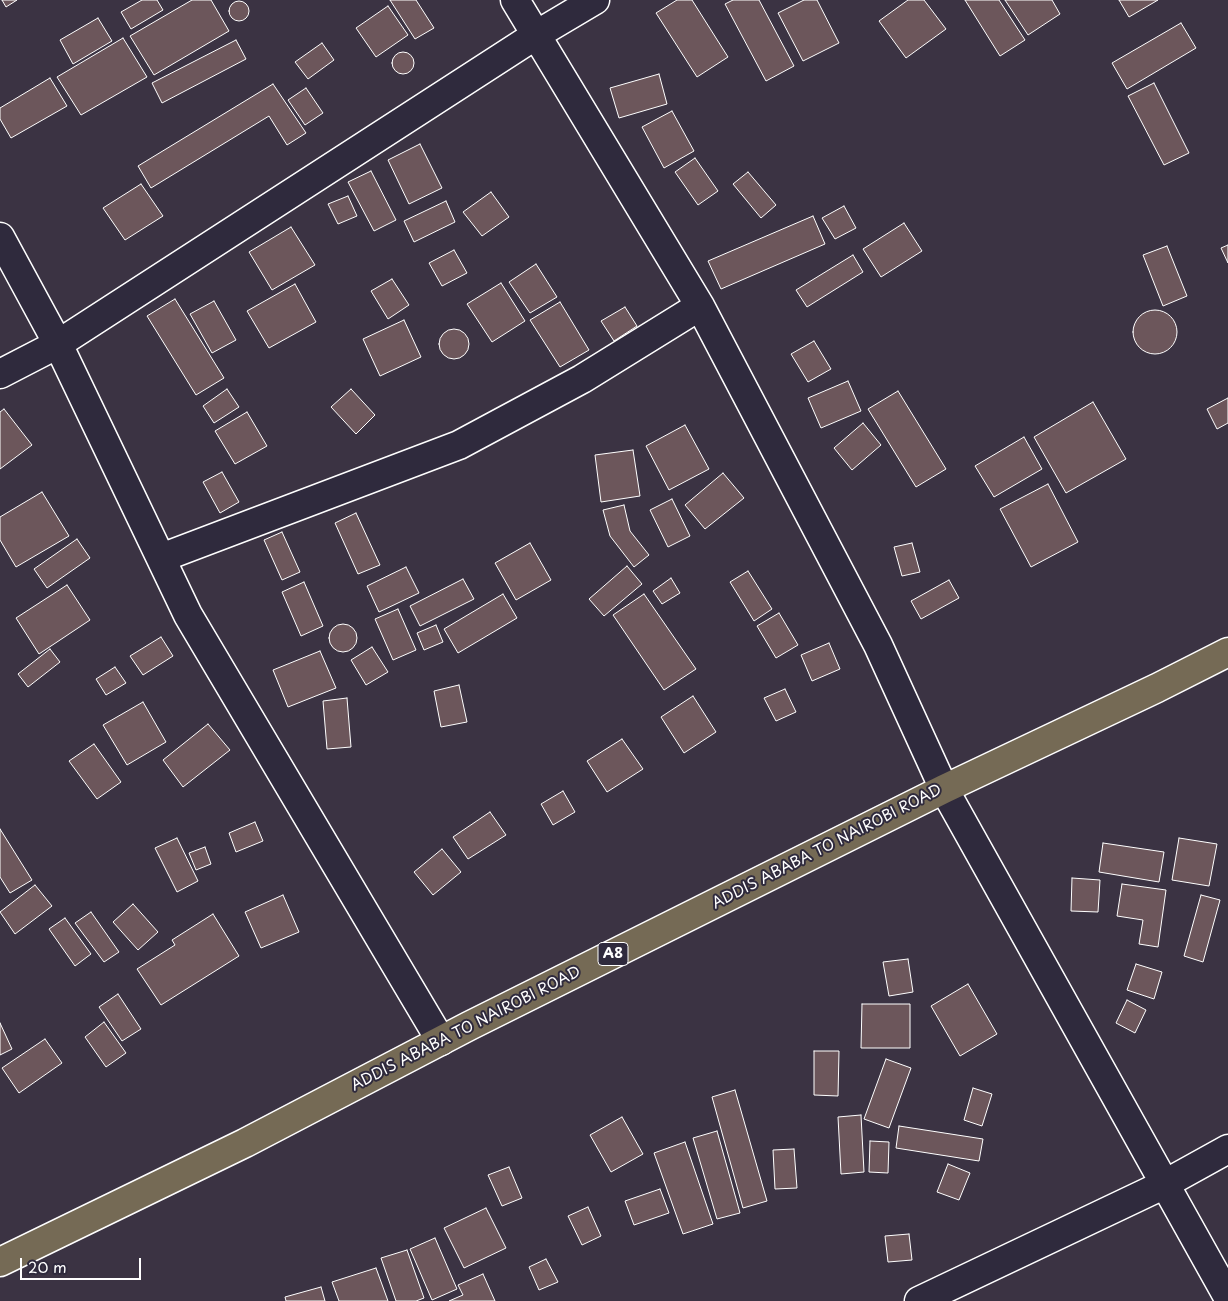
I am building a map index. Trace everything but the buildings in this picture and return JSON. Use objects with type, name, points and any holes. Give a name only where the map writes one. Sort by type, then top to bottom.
[{"type":"highway","name":"ADDIS ABABA TO NAIROBI ROAD","points":[[0,1262],[245,1143],[441,1041],[944,789],[1157,688],[1228,652]]},
{"type":"street","points":[[515,0],[700,306],[878,645],[944,789],[1163,1185],[1228,1297]]},
{"type":"street","points":[[0,374],[58,344],[536,35],[595,0]]},
{"type":"street","points":[[0,237],[58,344],[188,615],[441,1041]]},
{"type":"street","points":[[161,558],[458,445],[582,379],[700,306]]},
{"type":"street","points":[[919,1301],[1163,1185],[1228,1149]]}]
